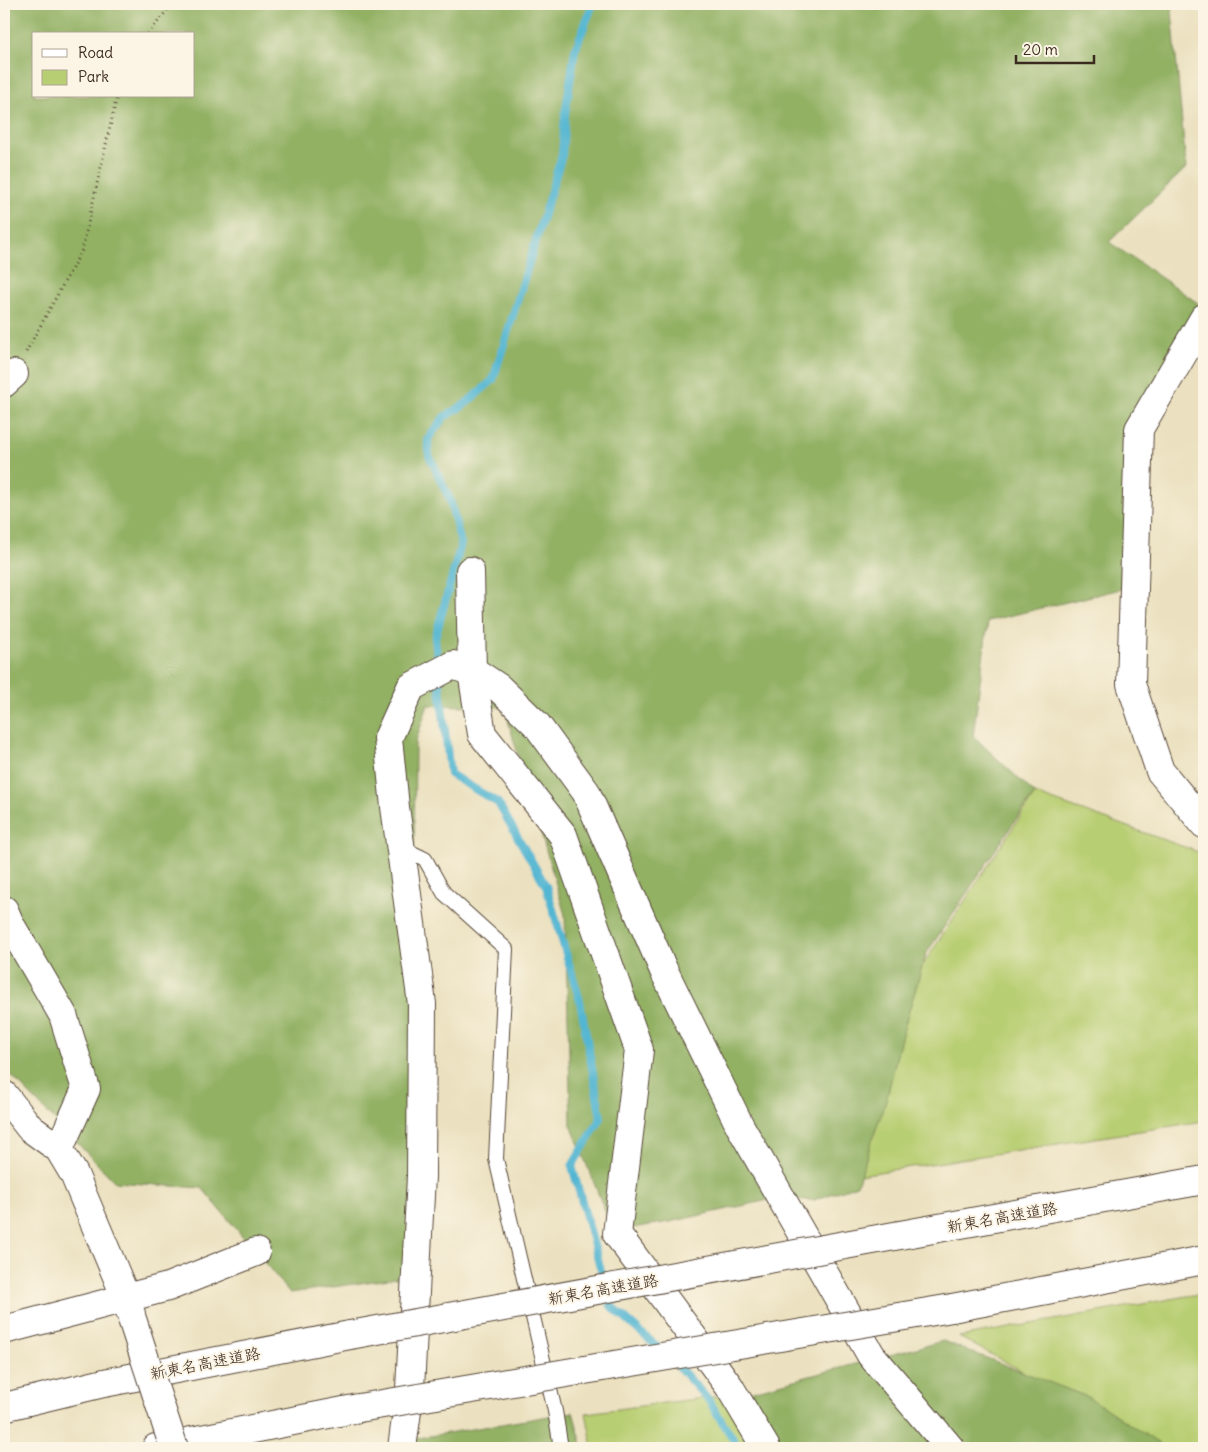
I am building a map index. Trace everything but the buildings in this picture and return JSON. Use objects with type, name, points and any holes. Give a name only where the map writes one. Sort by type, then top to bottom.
[{"type":"main road","points":[[1204,318],[1139,429],[1131,684],[1160,771],[1204,824]]},
{"type":"main road","points":[[470,571],[463,669],[482,734],[563,835],[639,1050],[618,1234],[729,1386],[766,1448]]},
{"type":"main road","points":[[402,1448],[410,1389],[421,1176],[422,1004],[400,846],[388,738],[411,687],[463,669],[478,674],[499,688],[537,724],[586,792],[664,971],[740,1126],[871,1355],[950,1448]]},
{"type":"main road","points":[[4,910],[10,924],[63,1015],[86,1089],[59,1149]]},
{"type":"main road","points":[[4,1095],[30,1128],[59,1149],[74,1174],[129,1308],[174,1448]]},
{"type":"main road","name":"新東名高速道路","points":[[4,1407],[104,1383],[350,1334],[1204,1180]]},
{"type":"main road","points":[[4,1330],[129,1308],[168,1287],[256,1252]]},
{"type":"main road","points":[[156,1448],[359,1408],[952,1308],[1204,1260]]},
{"type":"lane","points":[[400,846],[425,859],[444,893],[506,949],[496,1159],[555,1411],[561,1448]]},
{"type":"path","points":[[150,32],[172,4]]},
{"type":"path","points":[[9,379],[82,250],[118,98]]},
{"type":"green space","points":[[4,4],[1175,4],[1172,11],[1186,168],[1109,242],[1198,303],[1139,429],[1121,589],[988,621],[973,736],[1035,794],[1014,822],[926,954],[901,1038],[887,1097],[857,1185],[814,1200],[773,1199],[670,1222],[613,1231],[571,1125],[565,915],[504,707],[428,705],[415,743],[411,1271],[396,1278],[290,1293],[202,1188],[115,1182],[4,1068]]},
{"type":"green space","points":[[1035,794],[1204,854],[1204,1121],[860,1175],[922,966]]},
{"type":"green space","points":[[1204,1293],[1204,1445],[1189,1448],[1164,1448],[959,1337]]},
{"type":"green space","points":[[943,1341],[1090,1398],[1165,1448],[774,1448],[749,1392]]},
{"type":"green space","points":[[749,1392],[774,1448],[593,1448],[586,1413]]},
{"type":"green space","points":[[573,1412],[583,1448],[410,1448],[412,1439]]},
{"type":"waterway","points":[[438,667],[435,638],[461,544],[450,500],[429,455],[428,439],[444,417],[464,405],[493,380],[562,155],[565,115],[575,50],[593,4]]},
{"type":"waterway","points":[[439,679],[450,774],[498,803],[546,886],[580,1001],[601,1118],[572,1166],[611,1306],[662,1351]]},
{"type":"waterway","points":[[673,1360],[709,1401],[739,1448]]}]
